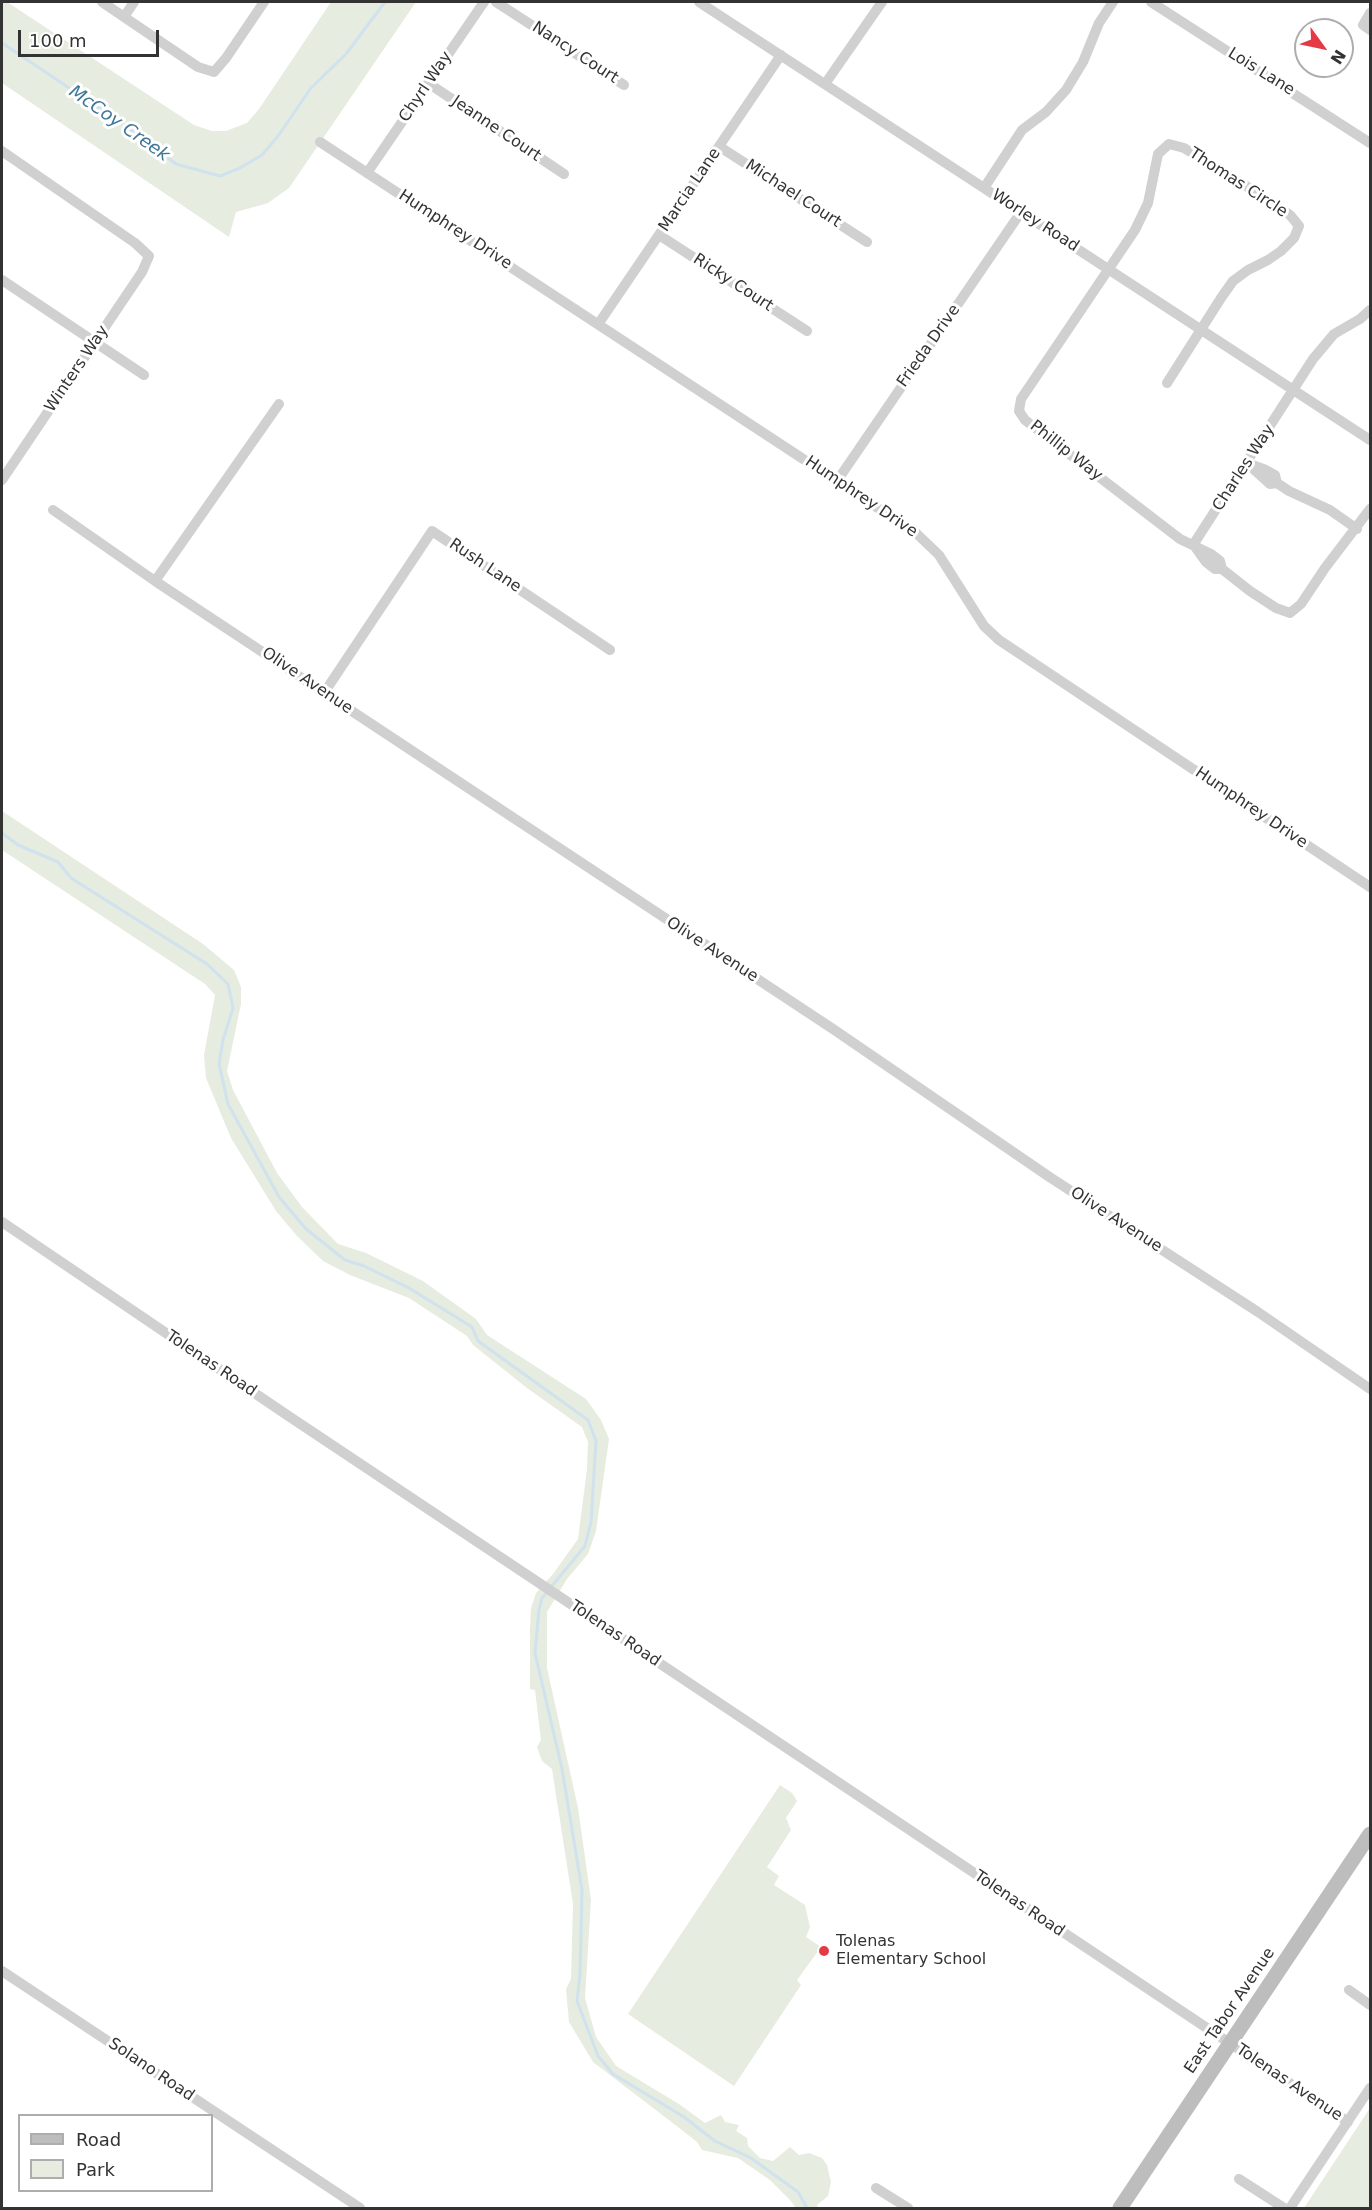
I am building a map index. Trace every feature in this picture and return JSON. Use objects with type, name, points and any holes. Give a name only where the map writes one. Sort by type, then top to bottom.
[{"type":"main road","name":"East Tabor Avenue","points":[[1120,2208],[1371,1834]]},
{"type":"street","points":[[102,2],[198,67],[214,72],[264,2]]},
{"type":"street","points":[[124,17],[134,2]]},
{"type":"street","name":"Chyrl Way","points":[[367,173],[484,2]]},
{"type":"street","name":"Nancy Court","points":[[496,2],[624,86]]},
{"type":"street","name":"Worley Road","points":[[699,2],[1371,440]]},
{"type":"street","points":[[825,84],[882,2]]},
{"type":"street","points":[[984,188],[1022,130],[1046,112],[1066,90],[1083,62],[1099,22],[1113,2]]},
{"type":"street","name":"Lois Lane","points":[[1151,2],[1371,143]]},
{"type":"street","points":[[1371,13],[1363,25],[1371,30]]},
{"type":"street","name":"Marcia Lane","points":[[599,323],[781,56]]},
{"type":"street","name":"Jeanne Court","points":[[428,83],[564,174]]},
{"type":"street","name":"Humphrey Drive","points":[[320,142],[916,533],[939,555],[984,626],[999,640],[1371,887]]},
{"type":"street","name":"Thomas Circle","points":[[1110,269],[1135,230],[1148,203],[1158,154],[1169,144],[1184,148],[1290,215],[1299,226],[1294,238],[1281,251],[1248,270],[1233,282],[1202,329]]},
{"type":"street","name":"Michael Court","points":[[720,147],[867,242]]},
{"type":"street","name":"Winters Way","points":[[2,151],[135,243],[149,256],[142,272],[2,480]]},
{"type":"street","name":"Frieda Drive","points":[[837,480],[1021,212]]},
{"type":"street","name":"Ricky Court","points":[[659,235],[807,331]]},
{"type":"street","name":"Phillip Way","points":[[1110,269],[1021,399],[1019,411],[1025,420],[1180,539],[1220,561],[1222,569],[1276,608],[1290,613],[1301,604],[1325,568],[1371,509]]},
{"type":"street","points":[[2,280],[144,375]]},
{"type":"street","points":[[1295,390],[1312,359],[1334,334],[1360,320],[1371,310]]},
{"type":"street","points":[[1167,382],[1202,329]]},
{"type":"street","name":"Charles Way","points":[[1193,545],[1295,390]]},
{"type":"street","points":[[155,580],[279,404]]},
{"type":"street","points":[[1247,463],[1275,475],[1277,483],[1289,491],[1330,510],[1357,529]]},
{"type":"street","name":"Olive Avenue","points":[[53,510],[324,693],[833,1029],[1045,1174],[1258,1312],[1371,1389]]},
{"type":"street","name":"Rush Lane","points":[[324,693],[432,531],[610,650]]},
{"type":"street","name":"Tolenas Road","points":[[2,1222],[543,1586],[1230,2043]]},
{"type":"street","name":"Solano Road","points":[[2,1971],[360,2208]]},
{"type":"street","points":[[1349,1990],[1371,2005]]},
{"type":"street","name":"Tolenas Avenue","points":[[1230,2043],[1348,2122]]},
{"type":"street","points":[[1290,2208],[1371,2088]]},
{"type":"street","points":[[1239,2179],[1284,2208]]},
{"type":"street","points":[[876,2188],[908,2208]]},
{"type":"green space","points":[[2,2],[7,2],[194,125],[212,131],[226,131],[247,123],[259,109],[331,2],[416,2],[289,188],[268,203],[236,212],[229,237],[2,83]]},
{"type":"green space","points":[[2,811],[203,944],[234,970],[241,987],[241,1004],[227,1071],[233,1090],[277,1173],[302,1207],[338,1244],[366,1253],[423,1281],[476,1319],[487,1335],[586,1399],[601,1420],[609,1439],[596,1531],[588,1554],[567,1579],[547,1612],[547,1668],[578,1808],[591,1900],[585,1998],[596,2037],[616,2066],[679,2104],[705,2123],[721,2115],[725,2122],[739,2125],[736,2131],[747,2138],[748,2146],[760,2158],[773,2161],[790,2147],[799,2155],[809,2153],[822,2158],[827,2165],[831,2182],[828,2196],[817,2205],[818,2208],[796,2208],[770,2180],[738,2158],[702,2150],[697,2142],[593,2062],[569,2022],[566,1989],[571,1979],[573,1904],[552,1769],[542,1761],[537,1747],[541,1740],[535,1690],[530,1689],[530,1629],[531,1608],[536,1593],[578,1539],[588,1442],[582,1427],[527,1388],[473,1345],[467,1336],[409,1298],[350,1275],[323,1261],[297,1236],[276,1211],[231,1138],[206,1078],[204,1055],[215,995],[205,984],[2,850]]},
{"type":"green space","points":[[780,1785],[792,1793],[797,1801],[786,1818],[791,1830],[767,1867],[779,1876],[774,1885],[805,1905],[810,1927],[806,1937],[821,1947],[797,1980],[801,1985],[734,2086],[628,2014]]},
{"type":"green space","points":[[1370,2108],[1370,2208],[1304,2208]]},
{"type":"waterway","name":"McCoy Creek","points":[[2,43],[126,126],[176,164],[220,176],[262,155],[311,88],[346,54],[385,2]]},
{"type":"waterway","points":[[2,833],[18,845],[58,862],[71,878],[207,964],[228,984],[233,1008],[223,1040],[219,1064],[228,1104],[279,1197],[306,1229],[345,1260],[364,1266],[409,1288],[472,1327],[478,1341],[588,1420],[596,1441],[591,1522],[585,1546],[542,1598],[535,1653],[562,1769],[582,1890],[577,2001],[598,2056],[613,2074],[684,2117],[715,2141],[751,2158],[798,2192],[807,2208]]},
{"type":"place","name":"Tolenas Elementary School","points":[[824,1951]]}]
